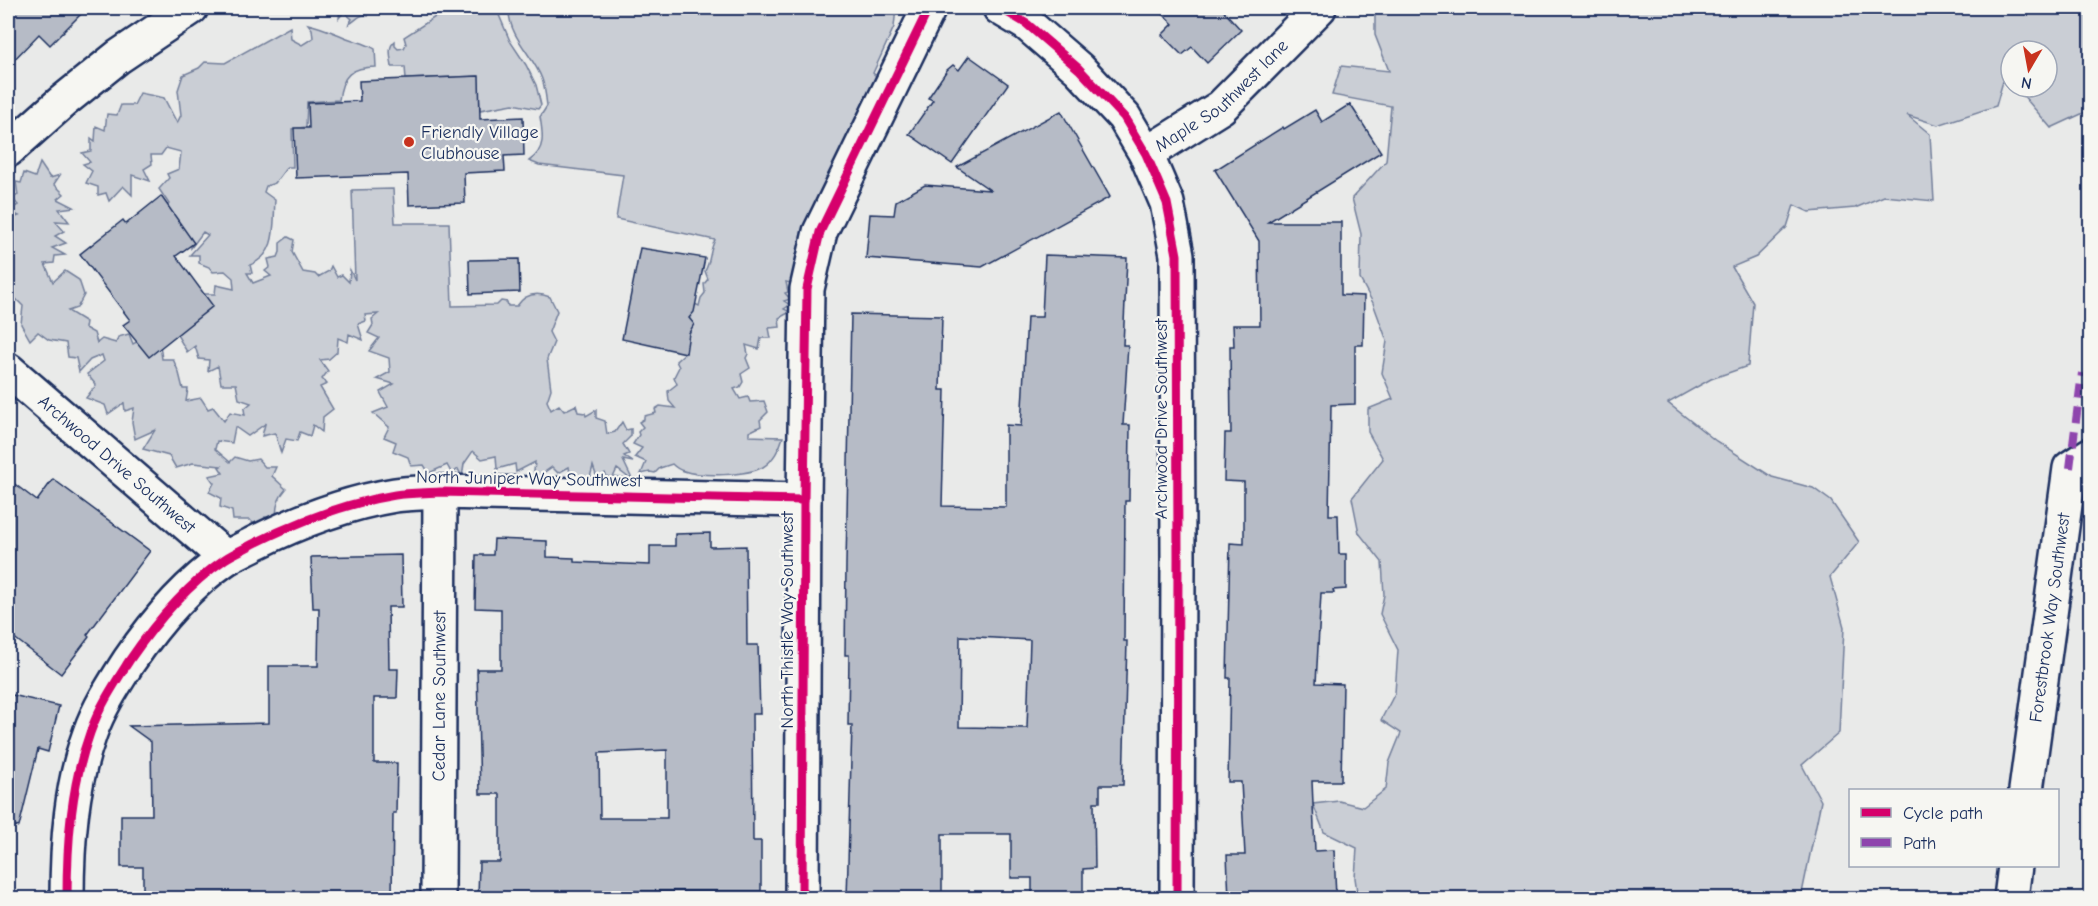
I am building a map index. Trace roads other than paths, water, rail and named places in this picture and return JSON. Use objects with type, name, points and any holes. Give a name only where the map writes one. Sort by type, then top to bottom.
[{"type":"street","name":"North Thistle Way Southwest","points":[[802,898],[807,289],[820,232],[929,8]]},
{"type":"street","name":"Archwood Drive Southwest","points":[[1000,8],[1027,24],[1079,69],[1124,117],[1146,154],[1167,202],[1177,255],[1177,898]]},
{"type":"street","name":"Maple Southwest lane","points":[[1146,154],[1221,107],[1318,8]]},
{"type":"street","points":[[10,144],[118,57],[185,9]]},
{"type":"street","name":"Archwood Drive Southwest","points":[[8,370],[226,558]]},
{"type":"street","name":"Forestbrook Way Southwest","points":[[2026,789],[2070,468],[2091,455]]},
{"type":"street","name":"North Juniper Way Southwest","points":[[67,898],[67,858],[71,819],[77,776],[90,732],[114,685],[146,637],[187,590],[226,558],[291,525],[395,495],[440,492],[804,500]]},
{"type":"street","name":"Cedar Lane Southwest","points":[[438,898],[440,492]]},
{"type":"street","points":[[2011,898],[2015,867]]},
{"type":"place","name":"Friendly Village Clubhouse","points":[[409,142]]}]
